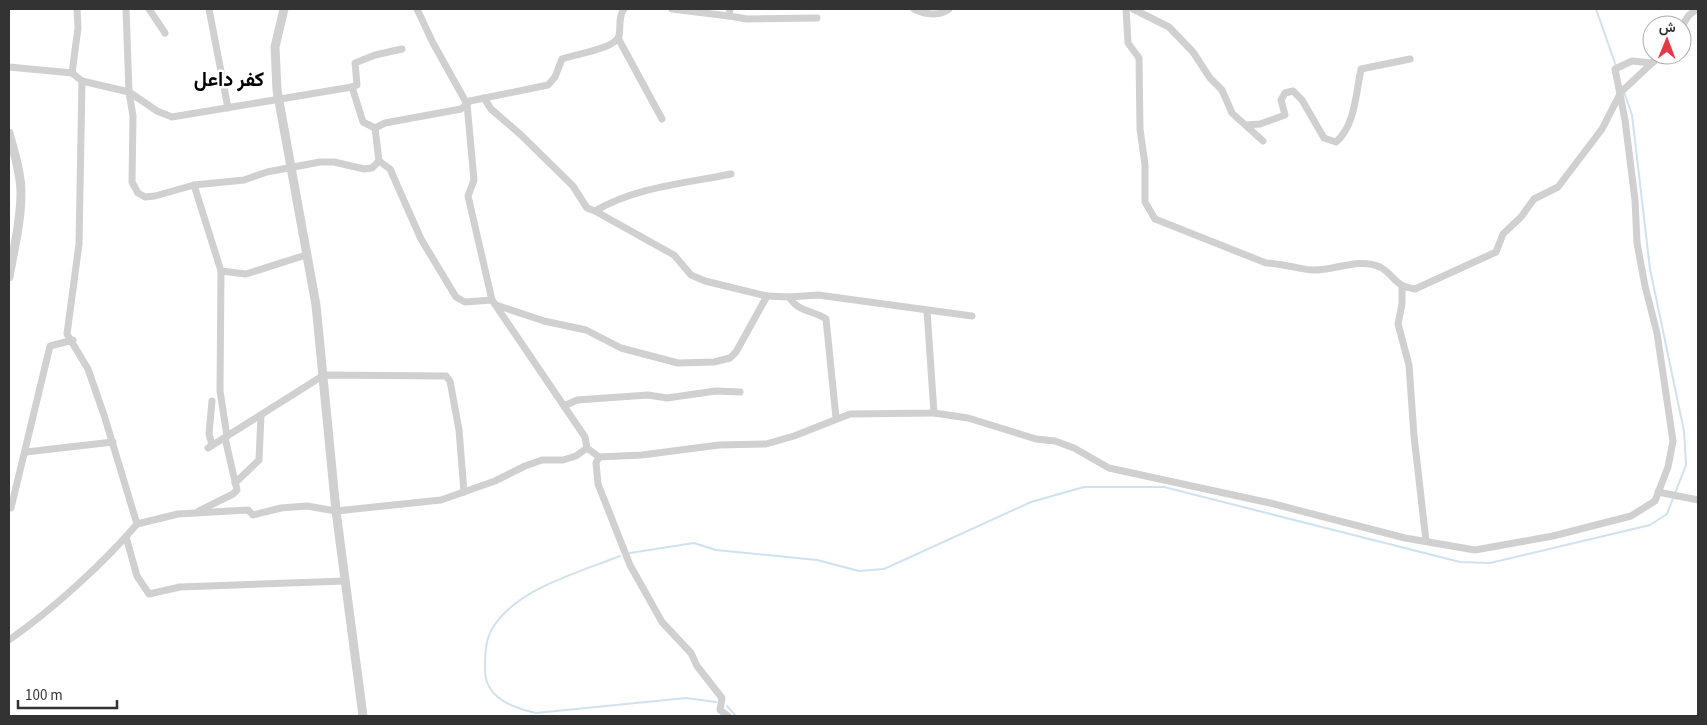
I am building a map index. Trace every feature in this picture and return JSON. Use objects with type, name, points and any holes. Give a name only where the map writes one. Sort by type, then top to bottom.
[{"type":"street","points":[[72,73],[78,28],[77,9]]},
{"type":"street","points":[[126,9],[129,92],[133,116],[132,182],[138,193],[146,197],[155,196],[194,185],[244,180],[290,167],[334,162],[364,169],[372,168],[379,162]]},
{"type":"street","points":[[149,9],[165,33]]},
{"type":"street","points":[[208,9],[228,108]]},
{"type":"street","points":[[284,9],[275,47],[279,100],[316,305],[344,581],[363,716]]},
{"type":"street","points":[[418,9],[433,43],[467,104],[474,180],[468,196],[494,303],[585,437],[587,448],[599,457],[642,455],[720,445],[766,444],[794,436],[850,414],[934,414],[960,417],[1036,439],[1055,441],[1074,448],[1109,468],[1175,481],[1405,538],[1476,550],[1553,536],[1631,516],[1655,501],[1668,467],[1673,441],[1658,332],[1645,286],[1637,243],[1635,200],[1621,92],[1615,70],[1632,61],[1642,62]]},
{"type":"street","points":[[624,9],[621,13],[618,38],[662,119]]},
{"type":"street","points":[[672,9],[729,12],[747,19],[817,18]]},
{"type":"street","points":[[914,9],[926,14],[944,13],[949,9]]},
{"type":"street","points":[[1126,9],[1128,43],[1139,58],[1140,129],[1145,165],[1145,202],[1155,219],[1266,262],[1283,263],[1310,270],[1361,263],[1380,267],[1402,287],[1414,290],[1496,252],[1503,234],[1521,217],[1534,199],[1558,187],[1602,129],[1621,92],[1650,65]]},
{"type":"street","points":[[1133,9],[1170,27],[1193,52],[1210,78],[1222,90],[1232,114],[1263,141]]},
{"type":"street","points":[[375,128],[385,123],[461,109],[467,104],[484,98],[548,85],[555,77],[562,59],[612,44],[618,38]]},
{"type":"street","points":[[9,67],[72,73],[82,82],[129,92],[157,111],[172,117],[352,87],[357,85],[355,63],[375,55],[402,49]]},
{"type":"street","points":[[1246,125],[1260,124],[1285,115],[1281,100],[1285,93],[1293,91],[1302,100],[1324,138],[1336,142],[1343,136],[1351,116],[1361,69],[1410,59]]},
{"type":"street","points":[[82,82],[79,244],[68,334],[88,369],[137,524]]},
{"type":"street","points":[[352,87],[363,122],[375,128]]},
{"type":"street","points":[[484,98],[491,109],[573,186],[587,208],[596,211],[674,255],[691,275],[705,281],[767,296],[789,298],[818,296],[972,316]]},
{"type":"street","points":[[375,128],[379,162]]},
{"type":"street","points":[[9,133],[17,163],[21,192],[20,218],[10,261],[9,277]]},
{"type":"street","points":[[379,162],[390,169],[422,239],[456,297],[465,302],[494,303],[544,321],[586,330],[621,348],[678,363],[697,363],[730,358],[736,352],[767,296]]},
{"type":"street","points":[[596,211],[610,202],[650,191],[731,174]]},
{"type":"street","points":[[194,185],[221,271],[220,391],[226,437],[237,490],[233,494],[195,513]]},
{"type":"street","points":[[221,271],[246,274],[306,255]]},
{"type":"street","points":[[1402,287],[1402,304],[1398,324],[1409,365],[1414,436],[1426,541]]},
{"type":"street","points":[[789,298],[803,312],[826,319],[836,418]]},
{"type":"street","points":[[927,311],[934,414]]},
{"type":"street","points":[[9,508],[11,508],[26,452],[50,346],[73,340]]},
{"type":"street","points":[[212,401],[209,434],[210,447],[324,375],[446,376],[450,381],[459,430],[464,492]]},
{"type":"street","points":[[564,406],[577,400],[648,395],[667,398],[716,391],[740,392]]},
{"type":"street","points":[[235,483],[259,460],[261,415]]},
{"type":"street","points":[[26,452],[112,442]]},
{"type":"street","points":[[9,640],[26,628],[116,548],[137,524],[178,514],[248,510],[253,515],[281,508],[307,506],[336,511],[422,503],[496,482],[542,460],[563,460],[576,456],[587,448]]},
{"type":"street","points":[[599,457],[596,463],[598,484],[630,565],[662,622],[691,653],[697,666],[722,698],[720,710],[728,716]]},
{"type":"street","points":[[1658,492],[1698,500]]},
{"type":"street","points":[[126,537],[137,576],[150,594],[190,587],[344,581]]},
{"type":"waterway","points":[[1596,9],[1616,66]]},
{"type":"waterway","points":[[630,553],[694,543],[716,550],[817,560],[859,571],[884,569],[1031,502],[1084,487],[1164,487],[1460,562],[1490,563],[1650,525],[1667,514],[1686,465],[1684,431],[1650,269],[1632,115],[1624,92]]},
{"type":"waterway","points":[[620,556],[550,584],[516,603],[502,615],[492,629],[485,654],[486,680],[490,688],[495,695],[510,705],[536,713],[686,698],[716,702]]},
{"type":"waterway","points":[[727,706],[736,716]]},
{"type":"district","name":"كفر داعل","points":[[229,79]]}]
